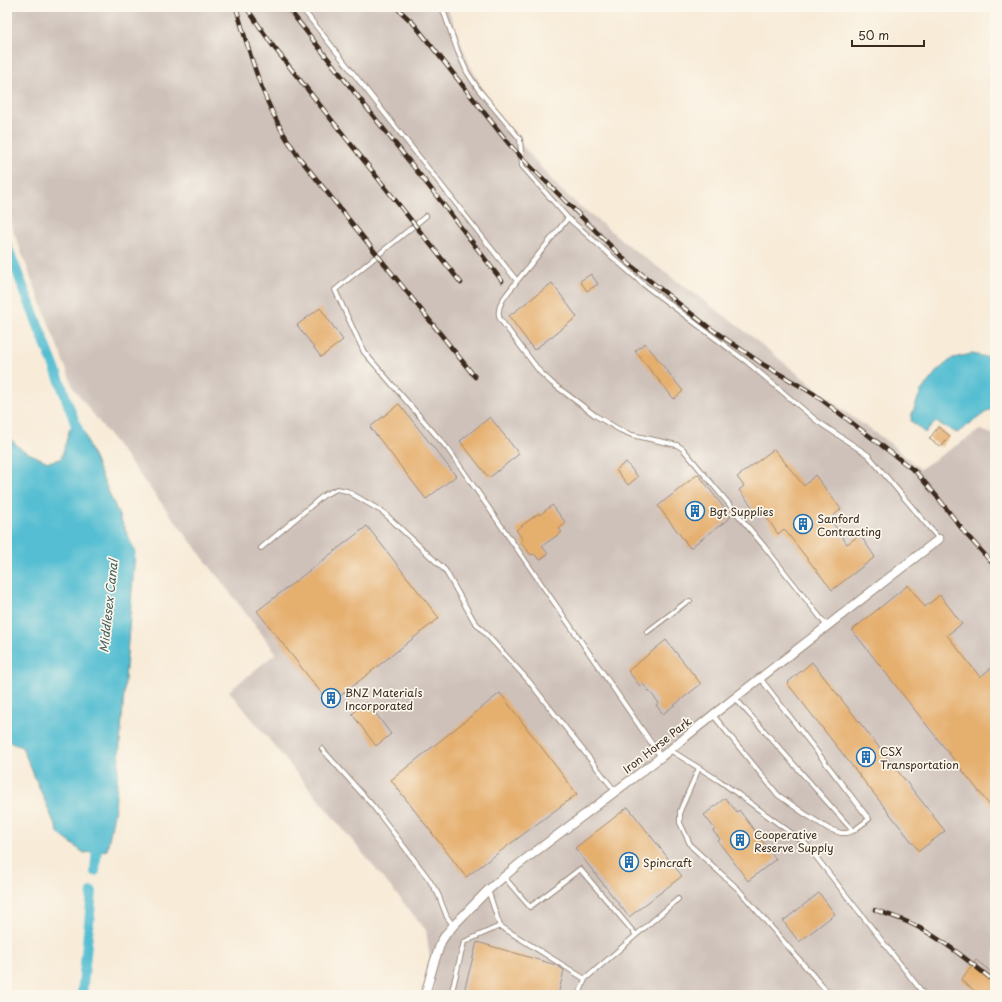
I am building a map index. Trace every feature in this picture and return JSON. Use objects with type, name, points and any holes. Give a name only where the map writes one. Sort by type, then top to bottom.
[{"type":"street","name":"Iron Horse Park","points":[[425,995],[437,952],[446,934],[488,890],[670,750],[734,698],[938,539]]},
{"type":"lane","points":[[301,7],[517,281]]},
{"type":"lane","points":[[442,7],[458,52],[467,72],[478,89],[520,139],[522,166],[568,218],[643,284],[747,362],[817,421],[868,455],[938,539]]},
{"type":"lane","points":[[426,216],[335,290],[364,352],[448,449],[660,757]]},
{"type":"lane","points":[[568,218],[501,302],[499,306],[500,319],[540,372],[552,383],[596,416],[632,435],[677,445],[683,449],[764,546],[827,626]]},
{"type":"lane","points":[[261,548],[324,495],[337,489],[347,491],[383,512],[445,570],[474,621],[528,680],[615,792]]},
{"type":"lane","points":[[647,632],[684,603],[690,601]]},
{"type":"lane","points":[[713,715],[778,795],[805,814],[829,829],[841,833],[853,831],[869,819],[760,678]]},
{"type":"lane","points":[[734,698],[853,831]]},
{"type":"lane","points":[[322,749],[373,806],[423,872],[438,894],[447,916],[454,926]]},
{"type":"lane","points":[[670,750],[720,781],[805,843],[923,993],[922,995]]},
{"type":"lane","points":[[699,768],[680,811],[680,822],[691,846],[738,889],[830,995]]},
{"type":"lane","points":[[504,877],[530,907],[580,869],[636,935]]},
{"type":"lane","points":[[488,890],[500,926],[585,979]]},
{"type":"lane","points":[[579,995],[585,979],[678,898]]},
{"type":"lane","points":[[451,995],[464,942],[500,926]]},
{"type":"shaded area","points":[[7,7],[447,7],[469,63],[494,112],[556,185],[633,249],[736,324],[844,411],[891,444],[920,469],[980,430],[995,435],[995,995],[432,995],[434,987],[426,930],[229,691],[276,653],[74,389],[7,215]]},
{"type":"water","points":[[972,354],[995,360],[995,410],[989,410],[957,433],[936,422],[925,433],[911,421],[912,414],[921,391],[937,371],[953,358]]},
{"type":"water","points":[[75,423],[84,431],[89,447],[135,552],[115,808],[107,850],[84,853],[59,834],[22,747],[7,740],[7,436],[22,450],[48,462],[61,459],[70,428]]},
{"type":"building","points":[[591,274],[598,284],[587,291],[580,281]]},
{"type":"building","points":[[552,283],[577,317],[534,350],[509,316]]},
{"type":"building","points":[[320,308],[343,340],[321,357],[297,325]]},
{"type":"building","points":[[645,343],[683,391],[674,399],[635,351]]},
{"type":"building","points":[[399,404],[456,476],[426,499],[370,427]]},
{"type":"building","points":[[490,417],[519,454],[489,478],[460,441]]},
{"type":"building","points":[[938,427],[950,436],[941,447],[929,439]]},
{"type":"building","name":"Sanford Contracting","points":[[774,449],[804,486],[815,475],[841,509],[830,519],[847,544],[860,535],[875,557],[832,590],[784,529],[778,534],[762,511],[758,514],[739,490],[744,486],[737,477]]},
{"type":"building","points":[[626,462],[638,477],[628,485],[616,470]]},
{"type":"building","name":"Bgt Supplies","points":[[698,474],[731,517],[690,548],[658,506]]},
{"type":"building","points":[[552,505],[566,523],[559,529],[562,532],[542,546],[548,554],[540,560],[534,554],[531,555],[521,542],[523,540],[516,530],[539,513],[540,515]]},
{"type":"building","points":[[367,526],[439,618],[330,704],[257,611]]},
{"type":"building","points":[[908,585],[925,607],[940,595],[962,624],[947,635],[980,677],[995,665],[995,812],[852,630]]},
{"type":"building","points":[[666,640],[701,684],[663,714],[656,705],[659,703],[643,684],[640,686],[628,671]]},
{"type":"building","name":"CSX Transportation","points":[[812,662],[945,831],[919,851],[787,683]]},
{"type":"building","points":[[500,693],[577,794],[466,877],[391,780]]},
{"type":"building","points":[[367,702],[391,734],[376,746],[352,714]]},
{"type":"building","name":"Cooperative Reserve Supply","points":[[725,798],[737,812],[739,810],[776,859],[748,881],[718,841],[720,839],[713,831],[715,829],[704,815]]},
{"type":"building","name":"Spincraft","points":[[628,807],[682,876],[629,917],[575,848]]},
{"type":"building","points":[[819,893],[835,914],[799,942],[783,921]]},
{"type":"building","points":[[477,942],[556,965],[564,970],[558,995],[463,995]]},
{"type":"building","points":[[976,960],[995,975],[995,995],[980,995],[961,980]]},
{"type":"waterway","name":"Middlesex Canal","points":[[7,246],[80,434]]},
{"type":"waterway","name":"Middlesex Canal","points":[[95,871],[98,838]]},
{"type":"waterway","name":"Middlesex Canal","points":[[82,995],[92,892]]},
{"type":"railway","points":[[236,7],[260,82],[272,111],[288,141],[298,156],[475,377]]},
{"type":"railway","points":[[246,7],[273,46],[461,283]]},
{"type":"railway","points":[[287,7],[502,281]]},
{"type":"railway","points":[[396,7],[414,24],[509,144],[629,264],[707,326],[764,365],[814,394],[916,472],[965,533],[995,566]]},
{"type":"railway","points":[[875,910],[906,921],[927,932],[957,952],[995,982]]},
{"type":"place","name":"Bgt Supplies","points":[[695,511]]},
{"type":"place","name":"Sanford Contracting","points":[[803,524]]},
{"type":"place","name":"BNZ Materials Incorporated","points":[[331,698]]},
{"type":"place","name":"CSX Transportation","points":[[866,757]]},
{"type":"place","name":"Cooperative Reserve Supply","points":[[740,840]]},
{"type":"place","name":"Spincraft","points":[[629,862]]}]
